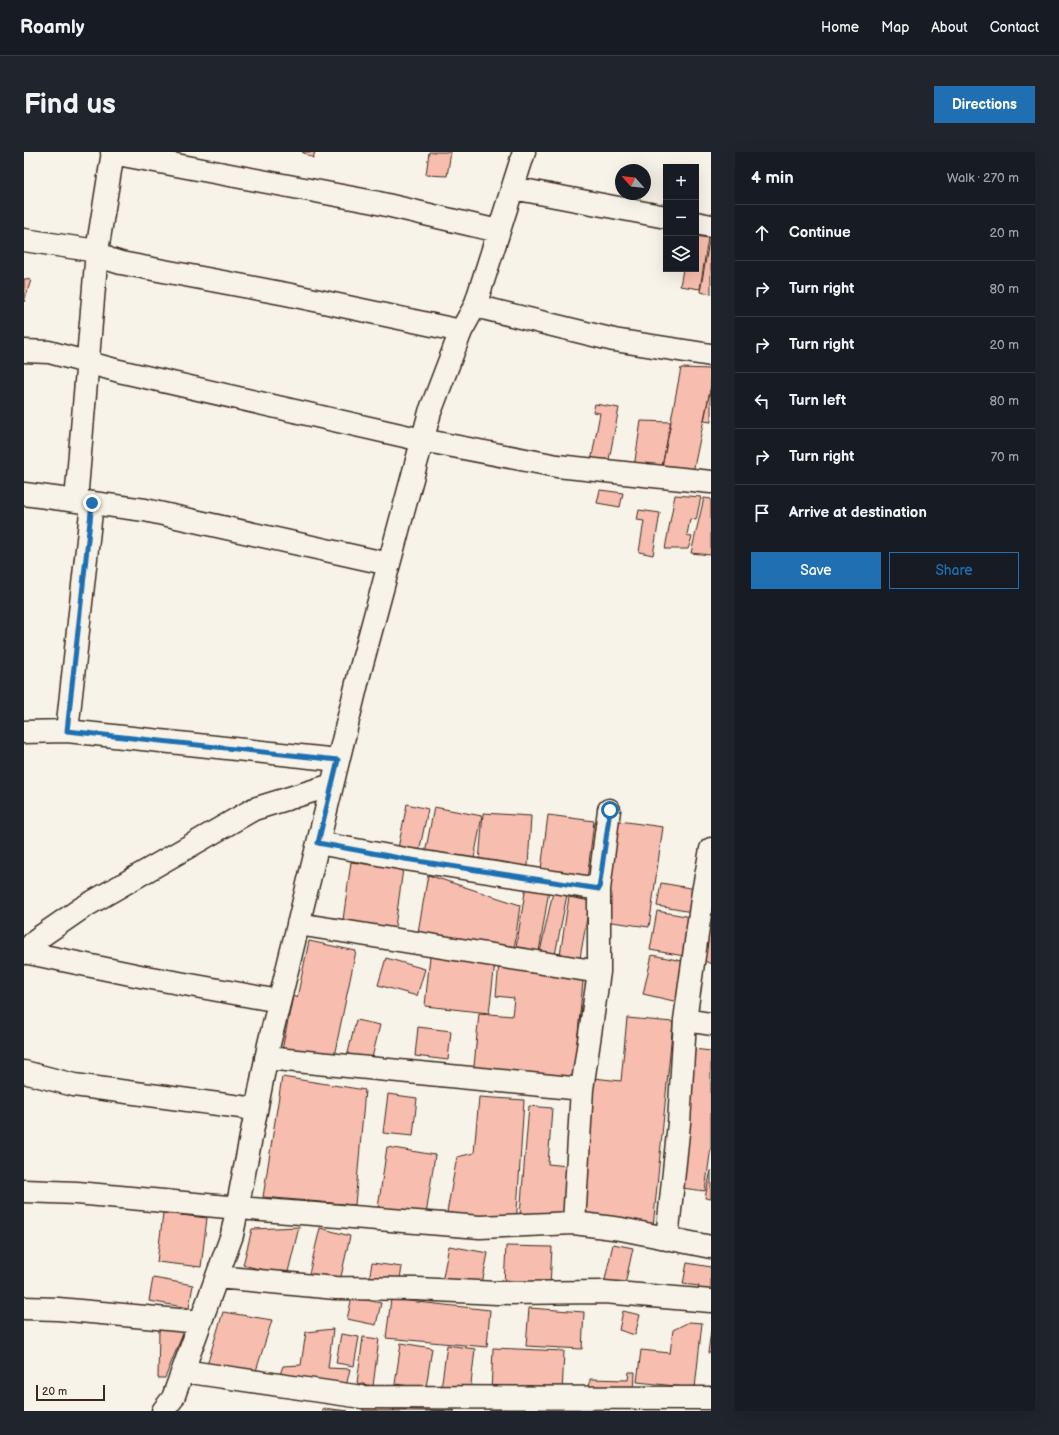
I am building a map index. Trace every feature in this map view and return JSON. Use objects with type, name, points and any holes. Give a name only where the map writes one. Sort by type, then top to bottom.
[{"type":"street","points":[[67,731],[84,502],[87,363],[97,251],[113,152],[374,202],[498,231]]},
{"type":"street","points":[[163,1411],[173,1398],[232,1236],[266,1058],[279,1001],[358,675],[430,412],[461,331],[475,306],[524,152]]},
{"type":"street","points":[[513,188],[663,216]]},
{"type":"street","points":[[699,224],[711,226]]},
{"type":"street","points":[[24,240],[97,251],[108,260],[121,263],[286,294],[461,331]]},
{"type":"street","points":[[475,306],[614,340],[711,355]]},
{"type":"street","points":[[24,351],[49,352],[87,363],[422,440],[558,466],[711,482]]},
{"type":"street","points":[[24,494],[145,510],[389,564]]},
{"type":"street","points":[[24,732],[67,731],[338,760]]},
{"type":"street","points":[[24,952],[37,939],[82,908],[254,808],[332,785]]},
{"type":"street","points":[[574,1223],[582,1089],[599,972],[599,889],[610,810]]},
{"type":"street","points":[[318,843],[405,859],[599,889]]},
{"type":"street","points":[[666,1239],[679,1123],[685,1020],[703,892],[711,850]]},
{"type":"street","points":[[298,924],[599,972]]},
{"type":"street","points":[[24,952],[140,976],[279,1001]]},
{"type":"street","points":[[685,1020],[711,1024]]},
{"type":"street","points":[[266,1058],[582,1089]]},
{"type":"street","points":[[24,1072],[74,1085],[256,1109]]},
{"type":"street","points":[[24,1191],[77,1193],[238,1208],[480,1227],[574,1223],[620,1229],[711,1247]]},
{"type":"street","points":[[217,1277],[336,1288],[417,1289],[497,1294],[604,1292],[711,1301]]},
{"type":"street","points":[[24,1308],[58,1309],[200,1322]]},
{"type":"street","points":[[183,1371],[362,1397],[711,1398]]},
{"type":"building","points":[[302,152],[315,152],[313,158]]},
{"type":"building","points":[[429,152],[451,152],[447,176],[426,175]]},
{"type":"building","points":[[699,236],[708,238],[700,289],[680,286],[682,272],[699,272]]},
{"type":"building","points":[[711,236],[711,294],[700,292]]},
{"type":"building","points":[[24,279],[31,280],[24,302]]},
{"type":"building","points":[[681,368],[711,369],[711,386],[693,472],[662,467]]},
{"type":"building","points":[[711,386],[711,422],[704,421]]},
{"type":"building","points":[[595,404],[619,408],[608,465],[591,462],[600,413],[593,412]]},
{"type":"building","points":[[641,421],[671,422],[662,467],[634,467]]},
{"type":"building","points":[[600,490],[623,493],[620,507],[597,503]]},
{"type":"building","points":[[675,495],[701,497],[696,520],[690,519],[687,535],[692,537],[688,549],[665,549]]},
{"type":"building","points":[[704,498],[711,499],[711,555],[691,553]]},
{"type":"building","points":[[639,510],[660,513],[653,555],[639,552],[644,521],[637,520]]},
{"type":"building","points":[[407,804],[428,809],[418,857],[397,853]]},
{"type":"building","points":[[434,807],[482,816],[473,864],[425,854]]},
{"type":"building","points":[[483,813],[531,816],[528,866],[479,862]]},
{"type":"building","points":[[548,815],[594,821],[587,880],[567,878],[567,873],[541,870]]},
{"type":"building","points":[[619,821],[663,827],[649,927],[604,921]]},
{"type":"building","points":[[351,862],[403,869],[394,934],[342,927]]},
{"type":"building","points":[[428,875],[520,905],[514,950],[418,932]]},
{"type":"building","points":[[661,883],[696,889],[692,912],[657,906]]},
{"type":"building","points":[[526,886],[549,890],[539,952],[516,948]]},
{"type":"building","points":[[553,892],[567,895],[555,955],[540,952]]},
{"type":"building","points":[[569,897],[590,901],[580,958],[560,955]]},
{"type":"building","points":[[657,911],[691,917],[684,956],[650,950]]},
{"type":"building","points":[[711,920],[711,964],[701,959]]},
{"type":"building","points":[[309,941],[356,951],[333,1061],[282,1050],[293,996],[297,998]]},
{"type":"building","points":[[652,955],[687,962],[678,1002],[643,994]]},
{"type":"building","points":[[430,956],[495,963],[489,1013],[425,1006]]},
{"type":"building","points":[[386,958],[425,969],[417,996],[378,985]]},
{"type":"building","points":[[499,963],[584,971],[573,1086],[473,1077],[479,1013],[512,1016],[514,998],[496,996]]},
{"type":"building","points":[[627,1018],[673,1022],[653,1227],[579,1220],[593,1078],[621,1081]]},
{"type":"building","points":[[356,1020],[380,1025],[371,1062],[347,1057]]},
{"type":"building","points":[[418,1027],[451,1031],[448,1060],[415,1056]]},
{"type":"building","points":[[693,1049],[711,1051],[711,1147],[705,1191],[674,1187]]},
{"type":"building","points":[[282,1077],[365,1090],[355,1205],[263,1197]]},
{"type":"building","points":[[388,1094],[417,1098],[413,1136],[383,1133]]},
{"type":"building","points":[[479,1097],[524,1100],[516,1226],[447,1212],[457,1157],[474,1153]]},
{"type":"building","points":[[529,1106],[552,1108],[548,1164],[568,1166],[563,1218],[520,1215]]},
{"type":"building","points":[[387,1147],[435,1155],[426,1215],[378,1208]]},
{"type":"building","points":[[711,1170],[711,1199],[705,1198]]},
{"type":"building","points":[[163,1213],[207,1218],[201,1267],[157,1262]]},
{"type":"building","points":[[299,1227],[287,1276],[243,1265],[252,1229]]},
{"type":"building","points":[[320,1228],[350,1236],[340,1281],[309,1274]]},
{"type":"building","points":[[613,1244],[633,1248],[624,1289],[604,1284]]},
{"type":"building","points":[[449,1246],[488,1253],[481,1289],[442,1282]]},
{"type":"building","points":[[506,1246],[552,1247],[550,1287],[504,1285]]},
{"type":"building","points":[[372,1263],[402,1267],[399,1285],[369,1280]]},
{"type":"building","points":[[687,1263],[711,1267],[711,1291],[695,1294],[699,1286],[683,1284]]},
{"type":"building","points":[[153,1278],[193,1285],[189,1308],[149,1301]]},
{"type":"building","points":[[352,1297],[381,1303],[376,1325],[347,1319]]},
{"type":"building","points":[[391,1299],[490,1310],[487,1347],[386,1338]]},
{"type":"building","points":[[529,1308],[584,1312],[582,1349],[526,1346]]},
{"type":"building","points":[[623,1311],[640,1315],[635,1335],[619,1330]]},
{"type":"building","points":[[223,1312],[272,1320],[256,1371],[207,1365]]},
{"type":"building","points":[[689,1322],[702,1323],[695,1388],[637,1382],[641,1350],[670,1353],[673,1330]]},
{"type":"building","points":[[333,1329],[328,1368],[350,1369],[345,1391],[277,1383],[283,1366],[301,1365],[306,1332]]},
{"type":"building","points":[[159,1330],[184,1331],[165,1378],[158,1378]]},
{"type":"building","points":[[711,1331],[711,1353],[708,1353]]},
{"type":"building","points":[[341,1334],[359,1337],[354,1366],[336,1363]]},
{"type":"building","points":[[363,1337],[379,1339],[373,1386],[357,1383]]},
{"type":"building","points":[[401,1343],[432,1348],[426,1388],[395,1384]]},
{"type":"building","points":[[447,1345],[475,1349],[470,1393],[441,1389]]},
{"type":"building","points":[[493,1348],[564,1351],[562,1395],[491,1392]]},
{"type":"building","points":[[629,1372],[635,1372],[634,1395],[589,1394],[590,1379],[628,1380]]},
{"type":"building","points":[[363,1406],[394,1409],[394,1411],[363,1411]]},
{"type":"building","points":[[323,1408],[348,1411],[322,1411]]},
{"type":"building","points":[[491,1408],[513,1411],[491,1411]]},
{"type":"building","points":[[394,1409],[455,1411],[394,1411]]},
{"type":"route","points":[[92,503],[67,731],[338,760],[318,843],[405,859],[460,866],[599,889],[610,810]]}]
